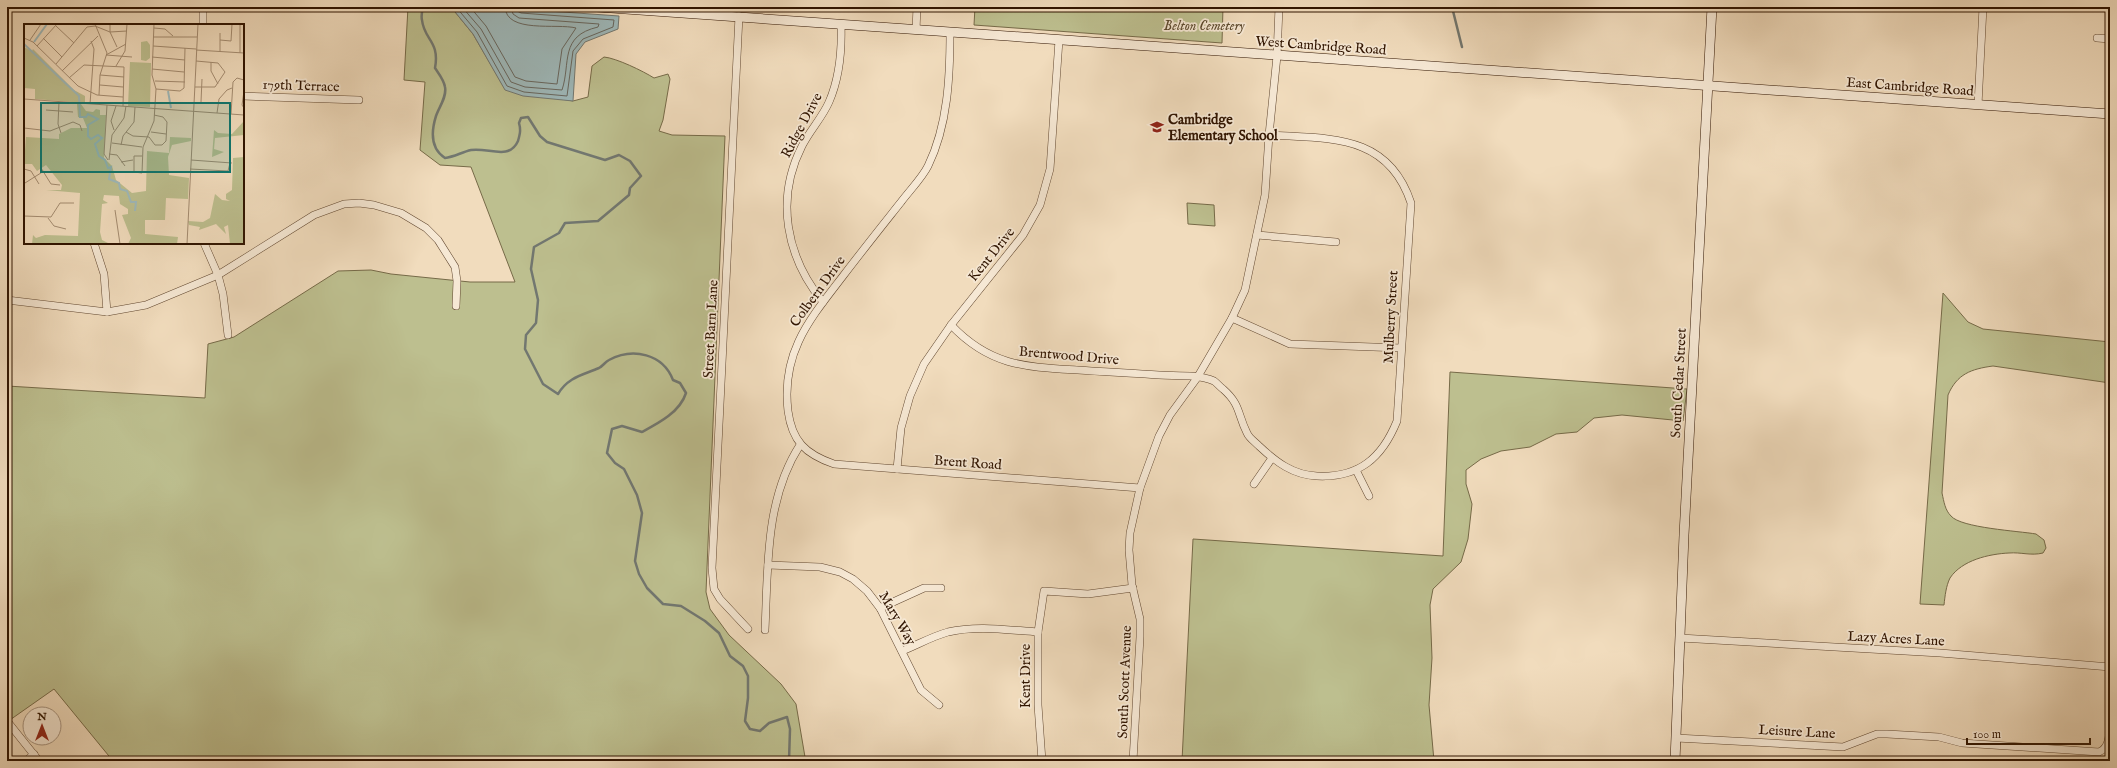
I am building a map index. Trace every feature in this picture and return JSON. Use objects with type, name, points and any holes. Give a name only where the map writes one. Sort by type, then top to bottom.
[{"type":"street","points":[[203,7],[203,24]]},
{"type":"street","name":"West Cambridge Road","points":[[597,7],[1708,86]]},
{"type":"street","points":[[916,30],[917,7]]},
{"type":"street","points":[[1197,378],[1232,318],[1245,290],[1265,195],[1268,135],[1277,56],[1279,7]]},
{"type":"street","name":"South Cedar Street","points":[[1675,761],[1712,7]]},
{"type":"street","points":[[1978,105],[1983,7]]},
{"type":"street","name":"Street Barn Lane","points":[[739,16],[712,568],[714,589],[720,599],[748,629]]},
{"type":"street","name":"Ridge Drive","points":[[823,302],[805,277],[792,246],[788,223],[787,194],[795,161],[809,133],[822,116],[836,82],[842,49],[841,24]]},
{"type":"street","name":"Colbern Drive","points":[[800,445],[793,432],[787,401],[789,369],[800,335],[823,302],[928,167],[943,120],[948,93],[950,32]]},
{"type":"street","points":[[2097,38],[2110,39]]},
{"type":"street","name":"Kent Drive","points":[[897,469],[901,428],[910,396],[924,364],[951,325],[1023,235],[1040,205],[1050,169],[1059,40]]},
{"type":"street","name":"East Cambridge Road","points":[[1708,86],[2110,114]]},
{"type":"street","name":"179th Terrace","points":[[244,96],[359,100]]},
{"type":"street","name":"Mulberry Street","points":[[1268,135],[1335,140],[1358,144],[1386,163],[1402,181],[1410,203],[1397,421]]},
{"type":"street","points":[[7,300],[107,312],[146,305],[218,275],[314,215],[344,204],[374,205],[395,210],[414,220],[438,240],[455,267],[457,281],[456,306]]},
{"type":"street","points":[[1257,235],[1336,242]]},
{"type":"street","points":[[94,244],[104,274],[107,312]]},
{"type":"street","points":[[204,244],[218,275],[223,294],[228,335]]},
{"type":"street","points":[[1232,318],[1290,344],[1401,348]]},
{"type":"street","name":"Brentwood Drive","points":[[951,325],[983,351],[1002,360],[1028,367],[1197,378],[1214,381],[1232,396],[1237,404],[1248,435],[1272,458],[1292,471],[1315,476],[1342,475],[1356,470],[1374,458],[1389,439],[1397,421]]},
{"type":"street","name":"South Scott Avenue","points":[[1133,761],[1140,619],[1130,568],[1130,532],[1140,488],[1150,457],[1167,420],[1197,378]]},
{"type":"street","points":[[764,630],[768,565],[778,489],[784,473],[800,445]]},
{"type":"street","name":"Brent Road","points":[[800,445],[819,459],[834,464],[1140,488]]},
{"type":"street","points":[[1254,484],[1272,458]]},
{"type":"street","points":[[1356,470],[1369,496]]},
{"type":"street","name":"Mary Way","points":[[768,565],[820,567],[840,572],[854,579],[868,591],[880,608],[921,690],[939,705]]},
{"type":"street","points":[[880,608],[924,588],[941,588]]},
{"type":"street","name":"Kent Drive","points":[[1042,761],[1038,705],[1038,632],[1044,591],[1088,594],[1133,588]]},
{"type":"street","points":[[902,651],[947,632],[992,628],[1038,632]]},
{"type":"street","name":"Lazy Acres Lane","points":[[1680,638],[1940,653],[2110,667]]},
{"type":"street","name":"Leisure Lane","points":[[1676,738],[1843,747],[1877,734],[1887,734],[1939,737],[1962,743],[2099,752],[2105,750],[2108,745],[2110,715]]},
{"type":"street","points":[[7,721],[39,761]]},
{"type":"street","points":[[26,761],[34,754]]},
{"type":"green space","points":[[408,7],[451,7],[473,34],[505,89],[573,101],[588,97],[592,66],[604,57],[609,58],[629,65],[654,78],[668,74],[670,79],[663,120],[659,131],[672,135],[725,136],[706,592],[710,609],[729,635],[781,684],[796,704],[805,757],[810,761],[113,761],[54,689],[30,706],[22,706],[22,711],[7,722],[7,386],[205,398],[208,344],[234,337],[338,271],[371,270],[391,274],[470,282],[515,282],[471,167],[440,165],[420,150],[425,82],[404,80]]},
{"type":"green space","name":"Belton Cemetery","points":[[975,7],[1223,7],[1222,43],[974,25]]},
{"type":"green space","points":[[1187,203],[1214,205],[1215,226],[1188,224]]},
{"type":"green space","points":[[1943,293],[1968,322],[1983,329],[2110,342],[2110,383],[1993,366],[1971,371],[1960,377],[1952,388],[1948,395],[1942,493],[1947,511],[1957,520],[1966,523],[2036,534],[2044,540],[2046,548],[2043,553],[2001,554],[1976,559],[1969,562],[1955,572],[1950,578],[1944,605],[1920,604]]},
{"type":"green space","points":[[1450,372],[1687,389],[1683,421],[1622,415],[1594,418],[1577,432],[1556,434],[1530,447],[1501,451],[1481,459],[1466,470],[1466,484],[1472,504],[1468,539],[1461,562],[1433,589],[1430,605],[1432,658],[1429,705],[1434,761],[1182,761],[1193,539],[1443,556]]},
{"type":"water","points":[[451,7],[492,7],[619,16],[618,29],[585,42],[576,54],[573,101],[523,96],[505,90],[473,34]]},
{"type":"waterway","points":[[423,7],[423,27],[434,46],[436,59],[435,68],[445,87],[445,94],[433,128],[433,140],[437,150],[445,158],[471,150],[498,152],[509,150],[514,147],[518,141],[520,132],[519,123],[521,118],[528,117],[540,136],[547,142],[605,160],[619,155],[630,161],[641,176],[630,188],[629,195],[598,221],[565,223],[559,233],[534,247],[531,269],[538,300],[536,323],[526,335],[525,349],[543,384],[558,394],[571,380],[599,368],[609,360],[628,354],[646,355],[655,359],[662,364],[673,380],[680,383],[686,393],[683,400],[679,406],[662,421],[642,432],[622,426],[612,429],[607,453],[615,463],[624,469],[637,495],[642,513],[635,561],[639,574],[647,588],[663,604],[681,606],[705,621],[719,633],[730,656],[743,666],[748,676],[748,698],[745,721],[750,729],[760,731],[769,723],[787,717],[790,729],[789,761]]},
{"type":"waterway","points":[[1452,7],[1462,47]]},
{"type":"place","name":"Cambridge Elementary School","points":[[1157,127]]}]
